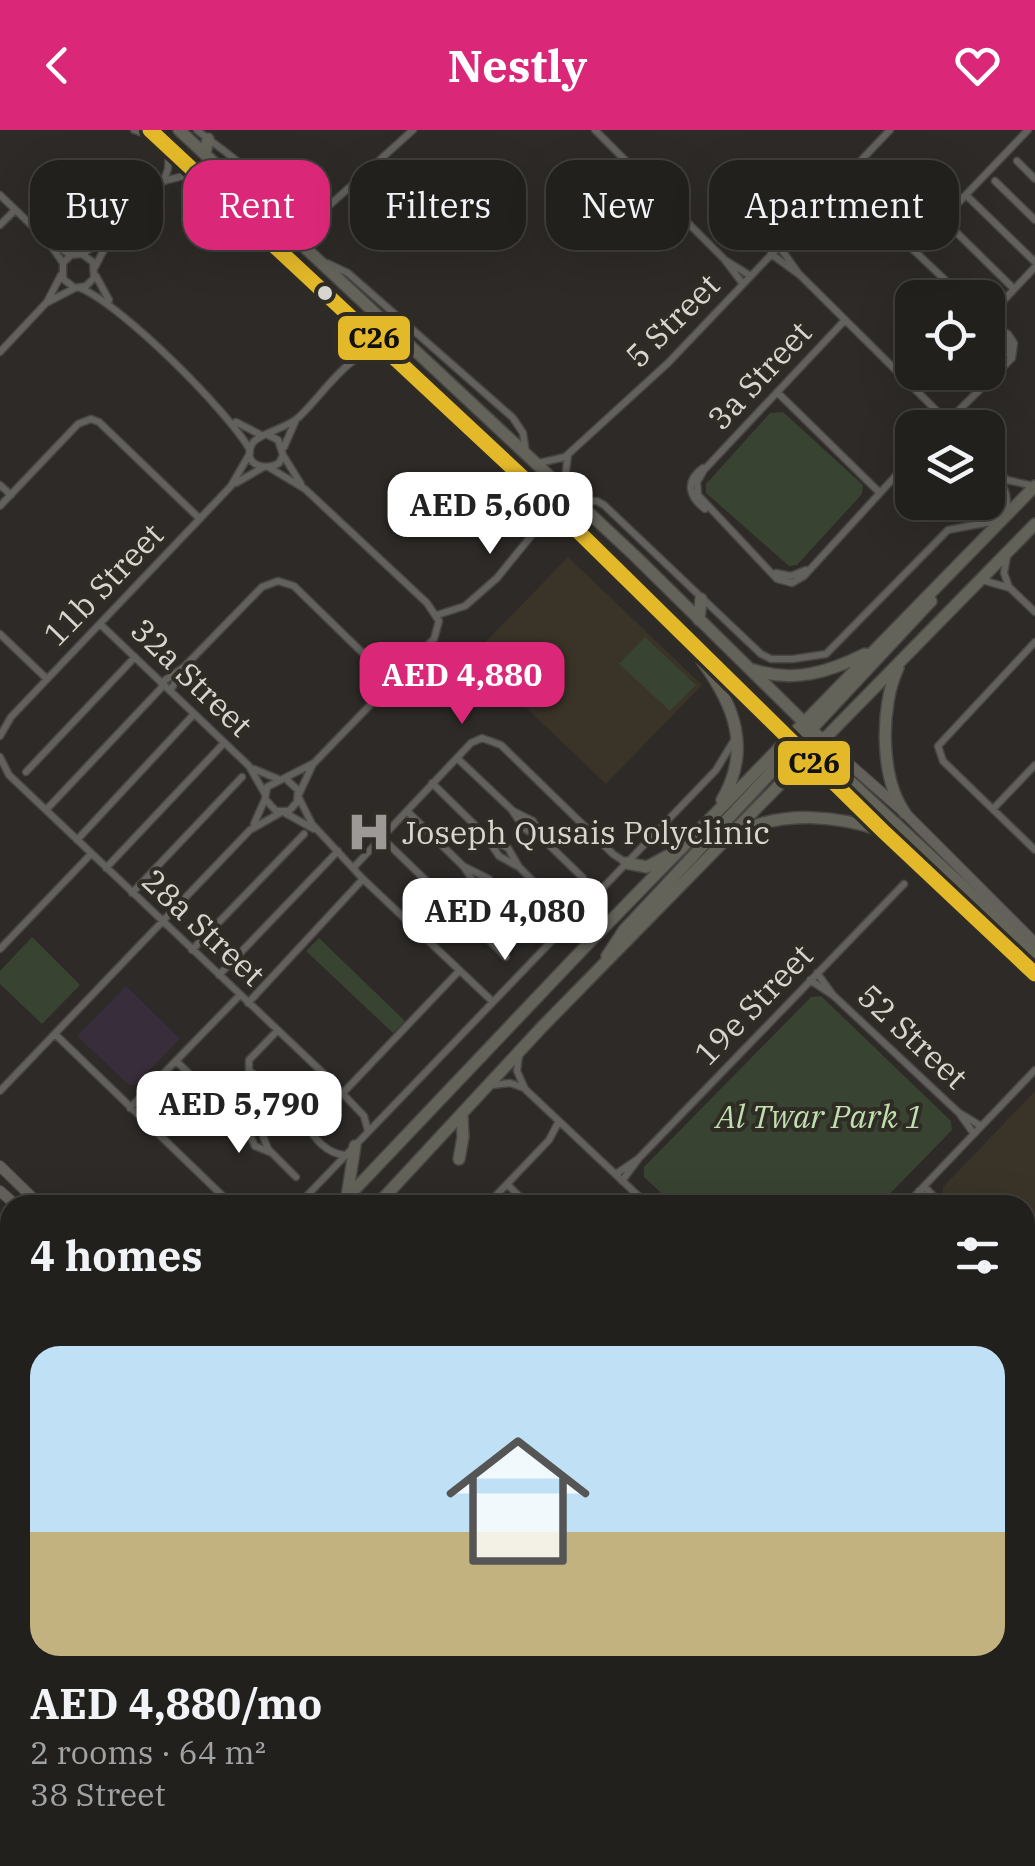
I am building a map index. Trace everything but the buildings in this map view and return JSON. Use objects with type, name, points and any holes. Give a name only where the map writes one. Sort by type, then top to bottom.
[{"type":"main road","points":[[179,130],[211,160]]},
{"type":"main road","points":[[154,133],[183,161]]},
{"type":"main road","points":[[205,154],[208,139]]},
{"type":"main road","points":[[280,250],[693,644],[800,734],[1035,953]]},
{"type":"main road","points":[[307,250],[578,502],[750,669],[882,831],[1035,974]]},
{"type":"main road","points":[[1005,517],[1035,486]]},
{"type":"main road","points":[[603,964],[624,930],[874,650],[1002,520]]},
{"type":"main road","points":[[351,1195],[711,817],[800,734],[975,554],[1002,520]]},
{"type":"main road","points":[[387,1195],[603,964],[1035,524]]},
{"type":"main road","points":[[699,620],[701,599]]},
{"type":"main road","points":[[693,644],[726,694],[738,752],[735,774],[711,817]]},
{"type":"main road","points":[[750,669],[778,676],[805,676],[874,650]]},
{"type":"main road","points":[[904,658],[890,687],[886,715],[890,781],[905,813]]},
{"type":"main road","points":[[815,749],[905,813],[1035,943]]},
{"type":"main road","points":[[728,839],[756,825],[806,818],[843,820],[882,831]]},
{"type":"main road","points":[[626,863],[641,868],[652,865],[683,846]]},
{"type":"main road","points":[[460,1159],[462,1114]]},
{"type":"main road","points":[[345,1195],[350,1151]]},
{"type":"main road","points":[[0,1166],[30,1195]]},
{"type":"street","points":[[134,130],[154,133]]},
{"type":"street","points":[[196,130],[235,160]]},
{"type":"street","points":[[330,206],[413,130]]},
{"type":"street","points":[[595,130],[743,284]]},
{"type":"street","name":"5 Street","points":[[862,160],[890,130]]},
{"type":"street","points":[[959,202],[1028,130]]},
{"type":"street","points":[[164,182],[168,147]]},
{"type":"street","points":[[1017,161],[1035,179]]},
{"type":"street","points":[[164,182],[183,177]]},
{"type":"street","points":[[994,181],[1035,220]]},
{"type":"street","points":[[0,195],[30,224]]},
{"type":"street","points":[[966,195],[1035,264],[1005,299]]},
{"type":"street","points":[[0,226],[15,210]]},
{"type":"street","points":[[959,235],[1014,289]]},
{"type":"street","points":[[54,250],[63,262]]},
{"type":"street","points":[[63,250],[71,255]]},
{"type":"street","points":[[0,352],[47,302],[63,262],[88,250]]},
{"type":"street","points":[[47,302],[90,282],[105,250]]},
{"type":"street","points":[[314,250],[315,257]]},
{"type":"street","name":"5 Street","points":[[530,458],[550,463],[568,454],[668,363],[775,250]]},
{"type":"street","points":[[782,250],[800,275]]},
{"type":"street","points":[[913,250],[945,280]]},
{"type":"street","points":[[82,254],[88,257],[116,309]]},
{"type":"street","points":[[771,254],[800,275],[937,410]]},
{"type":"street","points":[[724,260],[751,276]]},
{"type":"street","points":[[0,1091],[250,830],[272,782],[314,763],[434,639],[439,626],[437,615],[305,489],[254,463],[231,419],[116,309],[66,283],[61,274]]},
{"type":"street","name":"3a Street","points":[[846,320],[709,465],[698,478],[697,491],[777,579],[788,584],[801,579],[880,492]]},
{"type":"street","points":[[352,363],[362,343],[364,327]]},
{"type":"street","points":[[1005,332],[1014,343],[1014,354],[1005,364]]},
{"type":"street","points":[[250,451],[254,441],[296,420],[352,363],[371,350],[386,348]]},
{"type":"street","points":[[964,410],[982,390]]},
{"type":"street","points":[[776,392],[880,492],[895,476]]},
{"type":"street","points":[[231,419],[278,440],[305,489]]},
{"type":"street","points":[[266,468],[279,464],[296,420]]},
{"type":"street","points":[[0,506],[75,428],[88,424],[107,430],[200,519]]},
{"type":"street","name":"11b Street","points":[[0,723],[231,486],[250,451]]},
{"type":"street","points":[[564,489],[568,454]]},
{"type":"street","name":"11b Street","points":[[231,486],[266,468]]},
{"type":"street","points":[[1005,479],[1035,486]]},
{"type":"street","points":[[0,485],[10,495]]},
{"type":"street","points":[[437,615],[458,610],[472,601],[533,536],[542,521],[541,495]]},
{"type":"street","points":[[578,502],[601,502],[768,658],[822,656],[948,530],[1002,520]]},
{"type":"street","points":[[1010,550],[1004,573],[1010,588],[1035,612]]},
{"type":"street","points":[[978,580],[1010,588]]},
{"type":"street","points":[[46,810],[258,592],[275,585],[298,591],[393,682]]},
{"type":"street","name":"32a Street","points":[[100,624],[249,766],[266,796]]},
{"type":"street","points":[[0,634],[46,680]]},
{"type":"street","points":[[1035,642],[942,738],[938,751],[943,761],[1035,850]]},
{"type":"street","points":[[26,772],[135,657]]},
{"type":"street","points":[[77,840],[194,714]]},
{"type":"street","name":"11b Street","points":[[0,736],[11,716]]},
{"type":"street","points":[[308,1195],[718,767],[736,737]]},
{"type":"street","points":[[354,867],[478,739],[498,742],[626,863]]},
{"type":"street","points":[[106,868],[224,743]]},
{"type":"street","name":"28a Street","points":[[0,757],[10,775],[91,854],[364,1116],[378,1120]]},
{"type":"street","points":[[457,758],[513,810],[532,821],[544,840],[583,878]]},
{"type":"street","points":[[250,830],[292,809],[314,763]]},
{"type":"street","points":[[992,809],[1035,764]]},
{"type":"street","name":"32a Street","points":[[249,766],[282,779]]},
{"type":"street","name":"28a Street","points":[[0,772],[10,775]]},
{"type":"street","points":[[132,893],[242,777]]},
{"type":"street","points":[[282,779],[295,785],[319,832],[363,879],[492,1002]]},
{"type":"street","points":[[432,784],[487,837],[508,848],[519,867],[557,905]]},
{"type":"street","points":[[266,796],[271,808],[319,832]]},
{"type":"street","points":[[407,810],[464,866],[476,886],[497,896],[533,932]]},
{"type":"street","points":[[192,950],[304,834]]},
{"type":"street","points":[[381,837],[440,894],[452,914],[474,924]]},
{"type":"street","points":[[219,975],[338,851]]},
{"type":"street","points":[[0,949],[91,854]]},
{"type":"street","points":[[464,866],[489,879],[497,896]]},
{"type":"street","points":[[248,1003],[363,879]]},
{"type":"street","name":"19e Street","points":[[619,1178],[904,884]]},
{"type":"street","points":[[440,894],[464,905],[474,924],[506,957]]},
{"type":"street","points":[[342,1094],[459,971]]},
{"type":"street","name":"52 Street","points":[[817,973],[834,996]]},
{"type":"street","name":"52 Street","points":[[810,980],[834,996],[958,1112],[974,1134]]},
{"type":"street","points":[[130,1108],[240,995]]},
{"type":"street","points":[[278,1030],[248,1063],[249,1070],[287,1100],[300,1122],[331,1153],[350,1151]]},
{"type":"street","points":[[55,1034],[221,1195]]},
{"type":"street","points":[[521,1050],[517,1071],[525,1089]]},
{"type":"street","points":[[176,1061],[245,1124],[262,1133],[272,1153],[296,1177]]},
{"type":"street","points":[[916,1195],[1035,1070]]},
{"type":"street","points":[[486,1088],[510,1083],[525,1089],[637,1195]]},
{"type":"street","name":"52 Street","points":[[958,1112],[981,1126]]},
{"type":"street","points":[[364,1116],[368,1132]]},
{"type":"street","points":[[497,1195],[549,1140],[559,1121]]},
{"type":"street","points":[[245,1124],[250,1142],[272,1153]]},
{"type":"street","points":[[549,1140],[570,1131]]},
{"type":"street","points":[[507,1184],[518,1195]]},
{"type":"street","points":[[922,1189],[928,1195]]},
{"type":"shaded area","points":[[568,557],[702,685],[606,784],[472,656]]},
{"type":"shaded area","points":[[126,986],[180,1039],[135,1085],[129,1085],[77,1036]]},
{"type":"shaded area","points":[[1035,1091],[1035,1195],[943,1195],[943,1187]]},
{"type":"green space","points":[[783,412],[863,485],[862,494],[797,565],[789,566],[706,493],[706,484],[770,413]]},
{"type":"green space","points":[[645,637],[696,685],[670,711],[619,664]]},
{"type":"green space","points":[[32,937],[80,985],[42,1024],[0,984],[0,971]]},
{"type":"green space","points":[[319,938],[405,1021],[393,1033],[306,951]]},
{"type":"green space","name":"Al Twar Park 1","points":[[821,996],[951,1121],[952,1130],[889,1195],[663,1195],[644,1177],[644,1167],[811,997]]},
{"type":"transit line","name":"C26","points":[[150,130],[534,488],[883,831],[1035,974]]},
{"type":"place","name":"Joseph Qusais Polyclinic","points":[[369,832]]}]
